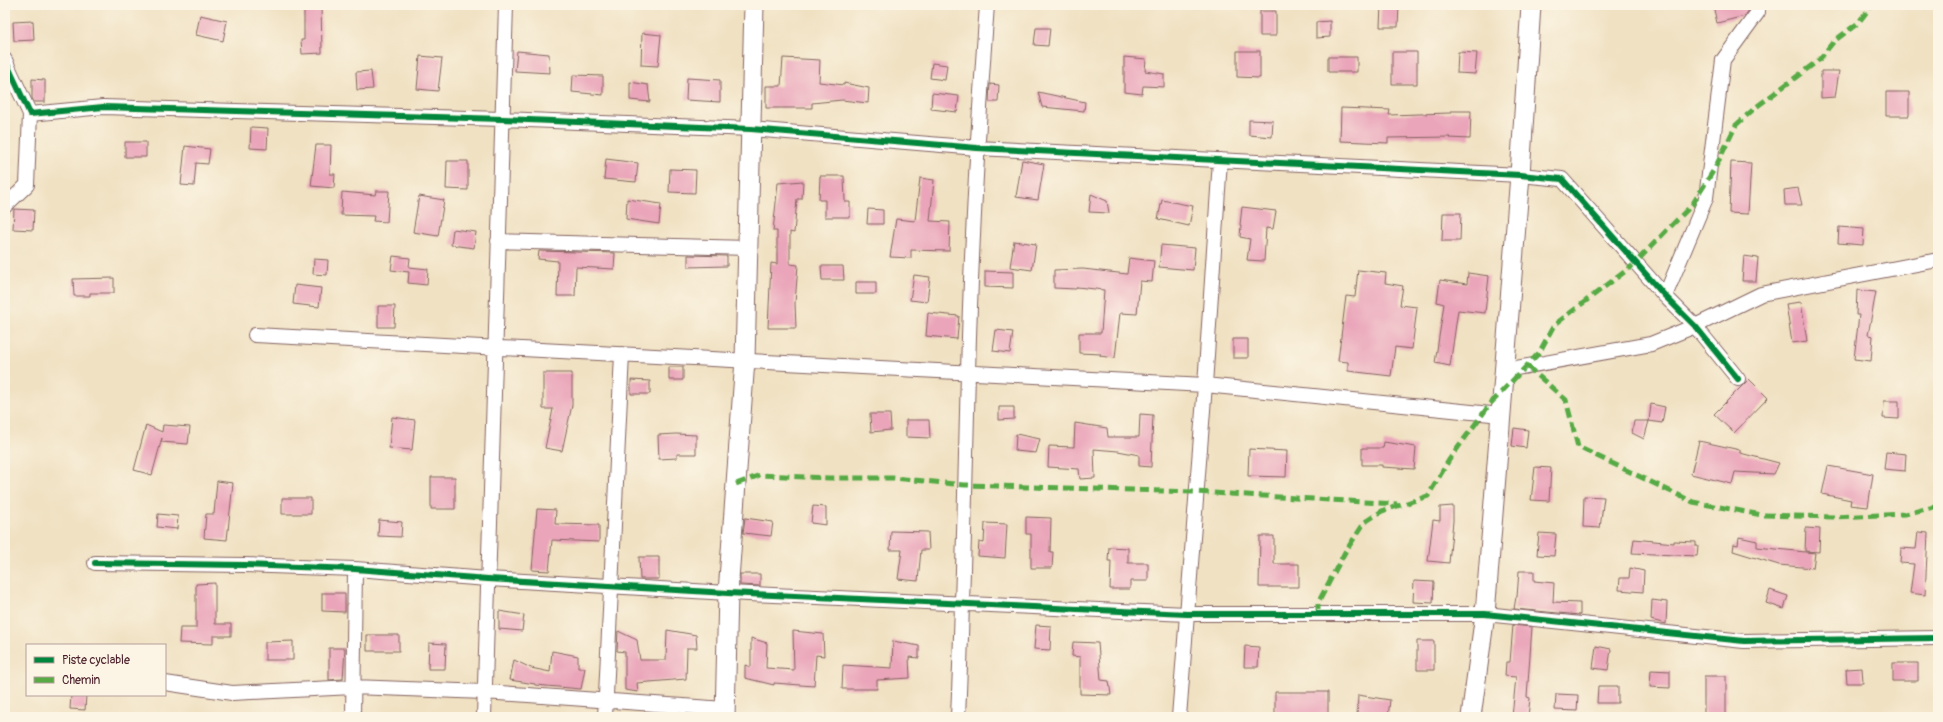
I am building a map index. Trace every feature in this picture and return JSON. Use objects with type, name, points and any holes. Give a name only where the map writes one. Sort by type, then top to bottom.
[{"type":"street","points":[[484,717],[506,5]]},
{"type":"street","points":[[166,683],[232,693],[353,687],[485,692],[606,701],[725,713],[728,593],[745,360],[754,5]]},
{"type":"street","points":[[958,717],[963,603],[968,372],[977,148],[987,5]]},
{"type":"street","points":[[1471,717],[1485,614],[1520,174],[1531,5]]},
{"type":"street","points":[[1665,296],[1706,198],[1723,60],[1758,12],[1757,5]]},
{"type":"street","points":[[5,60],[30,114],[27,185],[5,206]]},
{"type":"street","points":[[30,114],[103,107],[502,119],[751,129],[977,148],[1520,174],[1562,179],[1665,296],[1695,326],[1738,379]]},
{"type":"street","points":[[1179,717],[1205,385],[1220,160]]},
{"type":"street","points":[[498,241],[748,248]]},
{"type":"street","points":[[1505,370],[1651,344],[1695,326],[1761,294],[1938,260]]},
{"type":"street","points":[[256,335],[1205,385],[1501,415]]},
{"type":"street","points":[[605,717],[622,354]]},
{"type":"street","points":[[95,563],[244,565],[355,569],[488,579],[728,593],[1187,614],[1485,614],[1744,641],[1938,638]]},
{"type":"street","points":[[353,717],[355,569]]},
{"type":"building","points":[[304,5],[321,5],[322,53],[302,54],[301,40],[304,40]]},
{"type":"building","points":[[1381,5],[1399,5],[1398,27],[1380,27]]},
{"type":"building","points":[[1713,5],[1749,5],[1749,10],[1745,16],[1717,23]]},
{"type":"building","points":[[1260,11],[1276,11],[1276,36],[1260,36]]},
{"type":"building","points":[[200,15],[227,21],[223,41],[196,35]]},
{"type":"building","points":[[33,21],[34,40],[14,41],[13,22]]},
{"type":"building","points":[[1330,21],[1330,37],[1316,38],[1316,22]]},
{"type":"building","points":[[1036,28],[1050,28],[1048,46],[1034,45]]},
{"type":"building","points":[[642,33],[661,35],[658,66],[641,65]]},
{"type":"building","points":[[517,51],[549,54],[550,73],[515,71]]},
{"type":"building","points":[[1237,51],[1260,51],[1260,78],[1237,77]]},
{"type":"building","points":[[1392,52],[1417,52],[1417,84],[1392,84]]},
{"type":"building","points":[[1458,52],[1477,53],[1475,74],[1457,73]]},
{"type":"building","points":[[420,56],[442,58],[438,91],[417,89]]},
{"type":"building","points":[[1124,57],[1146,59],[1145,71],[1164,74],[1164,87],[1143,86],[1142,94],[1124,92]]},
{"type":"building","points":[[1328,57],[1357,57],[1357,72],[1328,72]]},
{"type":"building","points":[[783,58],[820,60],[819,82],[844,85],[844,83],[869,88],[868,103],[842,100],[812,103],[812,108],[766,108],[766,86],[781,86]]},
{"type":"building","points":[[932,63],[947,65],[945,80],[930,78]]},
{"type":"building","points":[[371,71],[373,89],[357,90],[356,72]]},
{"type":"building","points":[[1821,71],[1839,71],[1835,97],[1821,98]]},
{"type":"building","points":[[573,75],[603,76],[603,95],[572,92]]},
{"type":"building","points":[[687,78],[720,80],[720,102],[686,100]]},
{"type":"building","points":[[32,79],[45,80],[45,102],[34,102],[32,98]]},
{"type":"building","points":[[630,82],[648,85],[650,102],[630,100]]},
{"type":"building","points":[[990,84],[999,85],[998,102],[989,102]]},
{"type":"building","points":[[1038,92],[1085,102],[1084,111],[1042,107]]},
{"type":"building","points":[[1886,92],[1909,92],[1909,116],[1886,116]]},
{"type":"building","points":[[932,93],[959,96],[957,112],[931,109]]},
{"type":"building","points":[[1341,108],[1390,110],[1389,115],[1471,111],[1470,139],[1449,138],[1450,137],[1388,138],[1388,143],[1340,141]]},
{"type":"building","points":[[1249,120],[1273,121],[1272,137],[1249,135]]},
{"type":"building","points":[[251,127],[268,128],[267,149],[250,148]]},
{"type":"building","points":[[125,142],[146,142],[146,157],[125,157]]},
{"type":"building","points":[[316,145],[331,145],[330,174],[335,174],[334,188],[311,186]]},
{"type":"building","points":[[185,146],[210,149],[208,164],[196,163],[194,186],[181,185]]},
{"type":"building","points":[[606,159],[638,163],[636,182],[604,179]]},
{"type":"building","points":[[1022,160],[1044,164],[1038,200],[1016,197]]},
{"type":"building","points":[[447,161],[468,161],[468,190],[446,189]]},
{"type":"building","points":[[1731,162],[1751,163],[1748,214],[1729,213]]},
{"type":"building","points":[[670,169],[696,170],[695,193],[669,192]]},
{"type":"building","points":[[820,176],[844,176],[845,202],[850,202],[850,217],[825,217],[825,200],[819,200]]},
{"type":"building","points":[[920,178],[934,180],[930,221],[950,222],[949,251],[911,250],[911,258],[890,257],[896,219],[915,221]]},
{"type":"building","points":[[803,181],[802,199],[797,199],[794,233],[790,232],[790,264],[798,265],[795,303],[796,328],[768,328],[771,263],[777,264],[777,231],[773,231],[778,183]]},
{"type":"building","points":[[1798,188],[1802,205],[1785,205],[1784,190]]},
{"type":"building","points":[[376,191],[389,191],[387,222],[373,221],[374,216],[341,215],[342,192],[375,195]]},
{"type":"building","points":[[1091,194],[1107,201],[1109,213],[1089,212]]},
{"type":"building","points":[[419,196],[444,200],[438,236],[413,232]]},
{"type":"building","points":[[627,199],[661,204],[659,224],[626,219]]},
{"type":"building","points":[[1162,200],[1193,206],[1189,226],[1158,219]]},
{"type":"building","points":[[1242,207],[1276,211],[1273,229],[1266,228],[1264,261],[1247,260],[1250,239],[1240,237]]},
{"type":"building","points":[[14,209],[34,210],[33,230],[13,229]]},
{"type":"building","points":[[868,209],[883,210],[883,224],[867,224]]},
{"type":"building","points":[[1443,213],[1461,213],[1460,241],[1442,241]]},
{"type":"building","points":[[1839,227],[1864,229],[1863,245],[1838,243]]},
{"type":"building","points":[[453,229],[476,232],[474,248],[451,245]]},
{"type":"building","points":[[1014,241],[1036,244],[1032,270],[1010,267]]},
{"type":"building","points":[[1161,245],[1195,248],[1193,270],[1159,267]]},
{"type":"building","points":[[539,251],[615,253],[614,269],[576,267],[575,296],[557,296],[558,261],[538,259]]},
{"type":"building","points":[[688,255],[727,256],[727,266],[688,267]]},
{"type":"building","points":[[393,256],[410,258],[409,267],[428,269],[427,285],[408,283],[409,272],[391,270]]},
{"type":"building","points":[[1744,256],[1758,258],[1756,281],[1742,281]]},
{"type":"building","points":[[1129,258],[1154,261],[1152,282],[1140,281],[1137,314],[1120,313],[1115,358],[1100,356],[1101,354],[1079,353],[1079,333],[1101,333],[1104,290],[1077,287],[1076,289],[1054,288],[1054,270],[1083,269],[1127,274]]},
{"type":"building","points":[[314,259],[328,260],[327,275],[313,274]]},
{"type":"building","points":[[821,266],[843,266],[844,280],[822,280]]},
{"type":"building","points":[[1358,270],[1386,273],[1385,283],[1403,286],[1400,305],[1417,307],[1412,349],[1395,347],[1391,376],[1348,371],[1348,362],[1338,361],[1346,296],[1355,297]]},
{"type":"building","points":[[985,271],[1013,272],[1013,288],[985,287]]},
{"type":"building","points":[[1468,273],[1489,276],[1485,313],[1458,310],[1450,366],[1435,363],[1444,304],[1437,302],[1440,280],[1467,284]]},
{"type":"building","points":[[914,275],[930,277],[927,302],[910,300]]},
{"type":"building","points":[[114,278],[114,293],[90,293],[90,296],[74,296],[73,279]]},
{"type":"building","points":[[856,282],[876,282],[876,294],[856,294]]},
{"type":"building","points":[[295,285],[321,288],[319,307],[293,304]]},
{"type":"building","points":[[1857,290],[1876,292],[1868,335],[1873,336],[1871,361],[1854,359],[1859,315],[1856,315]]},
{"type":"building","points":[[1801,302],[1807,341],[1792,343],[1786,304]]},
{"type":"building","points":[[378,306],[395,306],[394,327],[378,327]]},
{"type":"building","points":[[928,313],[959,316],[957,339],[926,336]]},
{"type":"building","points":[[996,330],[1013,332],[1010,353],[993,351]]},
{"type":"building","points":[[1233,339],[1248,339],[1248,358],[1233,358]]},
{"type":"building","points":[[669,367],[683,367],[683,380],[669,380]]},
{"type":"building","points":[[543,373],[572,373],[572,405],[562,451],[545,448],[553,409],[543,409]]},
{"type":"building","points":[[1749,379],[1768,398],[1734,433],[1714,414]]},
{"type":"building","points":[[631,380],[650,381],[650,394],[631,394]]},
{"type":"building","points":[[1884,401],[1899,401],[1899,419],[1883,418]]},
{"type":"building","points":[[1651,404],[1665,407],[1662,423],[1649,421]]},
{"type":"building","points":[[999,407],[1014,407],[1014,419],[999,420]]},
{"type":"building","points":[[870,414],[890,414],[891,430],[871,432]]},
{"type":"building","points":[[1140,414],[1153,415],[1151,467],[1139,466],[1139,455],[1094,449],[1095,478],[1080,479],[1079,469],[1048,467],[1049,446],[1074,447],[1075,423],[1107,428],[1108,437],[1139,437]]},
{"type":"building","points":[[392,417],[415,420],[412,450],[389,448]]},
{"type":"building","points":[[906,420],[929,420],[930,438],[906,437]]},
{"type":"building","points":[[1634,421],[1649,421],[1644,439],[1632,433]]},
{"type":"building","points":[[146,425],[162,432],[163,425],[190,427],[188,444],[161,442],[162,438],[152,475],[134,470]]},
{"type":"building","points":[[1514,428],[1528,430],[1526,448],[1512,446]]},
{"type":"building","points":[[1016,434],[1040,439],[1036,453],[1015,451]]},
{"type":"building","points":[[658,435],[696,435],[696,454],[677,454],[677,458],[659,459]]},
{"type":"building","points":[[1699,441],[1740,450],[1740,453],[1779,463],[1774,474],[1735,472],[1732,484],[1691,474]]},
{"type":"building","points":[[1384,442],[1416,447],[1414,469],[1382,467],[1382,465],[1362,465],[1362,448],[1383,448]]},
{"type":"building","points":[[1249,449],[1287,451],[1286,477],[1248,476]]},
{"type":"building","points":[[1886,452],[1906,454],[1905,471],[1884,469]]},
{"type":"building","points":[[1828,466],[1873,474],[1868,507],[1850,505],[1851,500],[1822,494]]},
{"type":"building","points":[[1535,467],[1551,468],[1549,501],[1531,500]]},
{"type":"building","points":[[431,477],[455,477],[455,509],[431,509]]},
{"type":"building","points":[[217,481],[233,483],[227,540],[204,538],[206,514],[214,514]]},
{"type":"building","points":[[1584,496],[1604,497],[1600,528],[1583,527]]},
{"type":"building","points":[[282,498],[311,498],[311,514],[282,514]]},
{"type":"building","points":[[813,506],[826,507],[826,525],[811,523]]},
{"type":"building","points":[[1453,506],[1449,563],[1428,561],[1433,520],[1440,521],[1440,507]]},
{"type":"building","points":[[537,509],[556,510],[555,524],[599,525],[599,542],[552,540],[549,571],[532,570]]},
{"type":"building","points":[[158,514],[178,516],[177,529],[157,527]]},
{"type":"building","points":[[1026,517],[1051,518],[1050,552],[1053,552],[1052,568],[1031,568],[1031,534],[1026,534]]},
{"type":"building","points":[[745,518],[773,522],[771,536],[743,533]]},
{"type":"building","points":[[379,520],[402,522],[401,537],[378,536]]},
{"type":"building","points":[[985,523],[1007,524],[1005,558],[978,556],[979,542],[984,543]]},
{"type":"building","points":[[1806,528],[1820,529],[1819,552],[1805,551]]},
{"type":"building","points":[[891,531],[928,532],[929,550],[921,550],[918,581],[898,579],[902,550],[890,550]]},
{"type":"building","points":[[1918,532],[1928,533],[1925,595],[1910,593],[1914,564],[1900,563],[1901,548],[1916,549]]},
{"type":"building","points":[[1539,533],[1556,534],[1554,556],[1537,555]]},
{"type":"building","points":[[1260,536],[1274,536],[1274,564],[1299,564],[1299,587],[1259,587]]},
{"type":"building","points":[[1739,537],[1757,541],[1757,547],[1815,553],[1813,568],[1779,565],[1733,551],[1734,544],[1738,545]]},
{"type":"building","points":[[1634,539],[1674,543],[1674,541],[1696,542],[1696,546],[1698,546],[1697,556],[1632,553]]},
{"type":"building","points":[[1109,547],[1128,548],[1128,563],[1148,563],[1148,581],[1130,581],[1130,589],[1110,589],[1111,561],[1108,561]]},
{"type":"building","points":[[639,557],[659,557],[659,579],[640,579]]},
{"type":"building","points":[[1630,568],[1644,571],[1643,592],[1619,590],[1620,578],[1629,578]]},
{"type":"building","points":[[1519,571],[1534,571],[1534,581],[1554,583],[1553,602],[1580,603],[1580,615],[1514,609],[1517,597]]},
{"type":"building","points":[[740,574],[760,574],[760,586],[740,585]]},
{"type":"building","points":[[1414,581],[1434,582],[1433,603],[1413,602]]},
{"type":"building","points":[[215,583],[215,624],[231,624],[231,636],[213,636],[213,644],[179,643],[180,628],[196,628],[196,584]]},
{"type":"building","points":[[1770,590],[1788,596],[1784,609],[1766,603]]},
{"type":"building","points":[[322,593],[345,593],[345,612],[322,611]]},
{"type":"building","points":[[1652,600],[1667,602],[1666,624],[1651,620]]},
{"type":"building","points":[[499,611],[524,615],[522,631],[499,629]]},
{"type":"building","points":[[1036,625],[1051,626],[1050,650],[1034,649]]},
{"type":"building","points":[[1513,625],[1532,627],[1527,697],[1530,698],[1528,717],[1512,717],[1516,677],[1505,676],[1506,662],[1510,662]]},
{"type":"building","points":[[667,630],[696,635],[697,648],[687,648],[686,679],[637,683],[638,692],[625,690],[625,652],[617,651],[618,631],[637,640],[640,660],[666,660]]},
{"type":"building","points":[[793,631],[823,634],[824,656],[816,655],[814,686],[774,683],[774,685],[745,678],[745,665],[751,667],[751,638],[767,643],[766,668],[794,670]]},
{"type":"building","points":[[367,635],[399,635],[399,651],[367,651]]},
{"type":"building","points":[[293,641],[293,660],[265,660],[265,642]]},
{"type":"building","points":[[893,641],[919,646],[919,658],[909,657],[910,678],[877,680],[877,689],[842,689],[843,665],[892,668]]},
{"type":"building","points":[[1417,641],[1434,641],[1434,670],[1417,670]]},
{"type":"building","points":[[1073,642],[1098,643],[1101,680],[1109,681],[1111,695],[1080,694],[1080,657],[1072,656]]},
{"type":"building","points":[[429,643],[446,644],[445,669],[428,669]]},
{"type":"building","points":[[1245,646],[1259,647],[1258,667],[1244,667]]},
{"type":"building","points":[[1596,646],[1611,649],[1608,670],[1593,668]]},
{"type":"building","points":[[329,648],[345,648],[343,679],[329,680]]},
{"type":"building","points":[[552,651],[578,656],[578,668],[585,668],[581,689],[535,685],[510,680],[514,660],[531,668],[550,672]]},
{"type":"building","points":[[1893,663],[1918,663],[1918,681],[1893,681]]},
{"type":"building","points":[[1862,668],[1863,683],[1847,683],[1846,669]]},
{"type":"building","points":[[1651,670],[1670,671],[1670,688],[1650,687]]},
{"type":"building","points":[[1704,676],[1726,676],[1726,717],[1704,717]]},
{"type":"building","points":[[1598,686],[1618,686],[1618,703],[1597,703]]},
{"type":"building","points":[[1275,692],[1328,692],[1328,717],[1275,717]]},
{"type":"building","points":[[1556,694],[1578,695],[1577,711],[1555,710]]},
{"type":"building","points":[[1358,695],[1390,700],[1388,717],[1357,717]]},
{"type":"building","points":[[71,696],[86,696],[85,710],[70,709]]},
{"type":"marked path","points":[[1318,614],[1318,603],[1345,552],[1365,522],[1382,511],[1428,496],[1449,460],[1490,404],[1539,353],[1554,325],[1631,267],[1692,205],[1715,168],[1736,125],[1755,108],[1819,60],[1834,41],[1858,23],[1872,5]]},
{"type":"marked path","points":[[1527,366],[1566,400],[1578,447],[1693,502],[1762,515],[1834,517],[1905,514],[1938,506]]},
{"type":"marked path","points":[[736,484],[760,475],[829,478],[893,478],[965,485],[1196,492],[1397,504]]},
{"type":"cycle path","points":[[5,60],[30,114],[103,107],[502,119],[751,129],[977,148],[1520,175],[1562,179],[1665,296],[1695,326],[1738,379]]},
{"type":"cycle path","points":[[95,563],[244,565],[355,569],[488,579],[728,593],[1187,614],[1485,614],[1744,641],[1938,638]]}]
